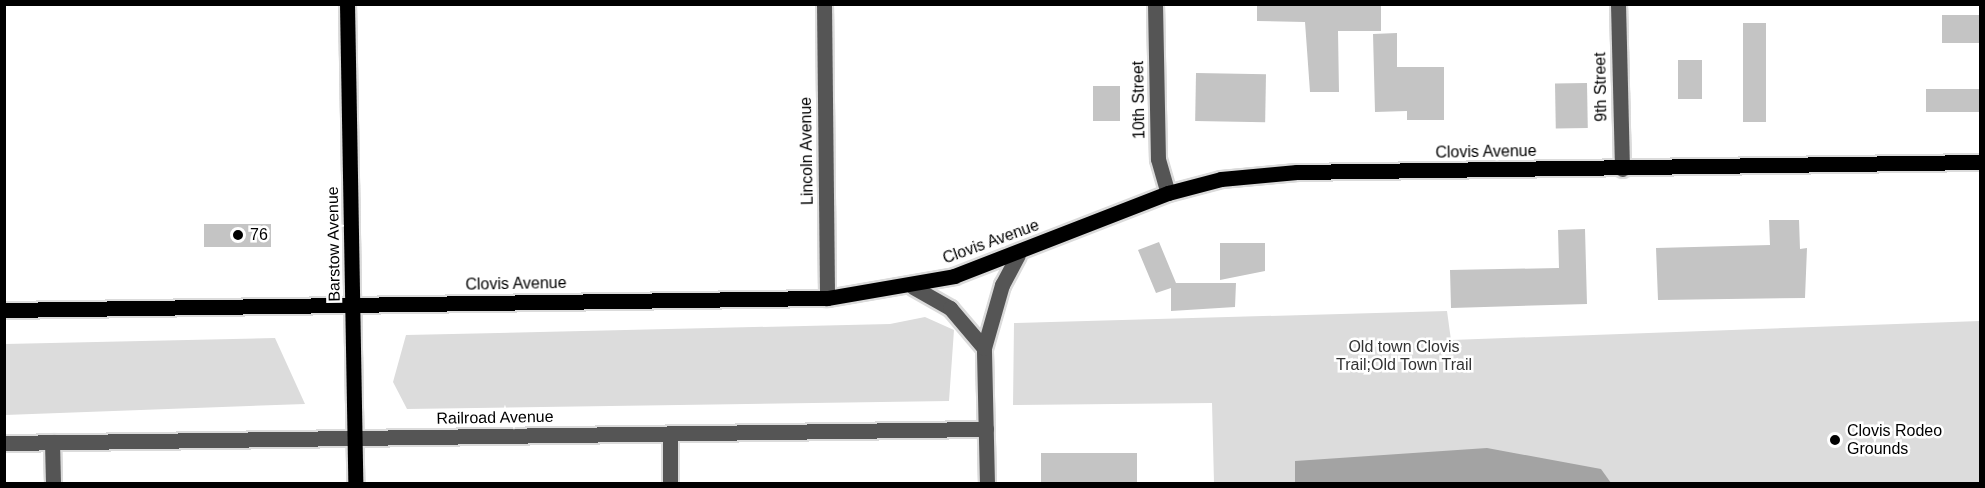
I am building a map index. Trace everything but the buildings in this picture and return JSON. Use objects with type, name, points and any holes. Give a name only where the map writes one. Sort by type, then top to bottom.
[{"type":"main road","name":"Barstow Avenue","points":[[347,4],[355,483]]},
{"type":"main road","name":"Clovis Avenue","points":[[4,310],[827,298],[913,287],[1018,255],[1168,193],[1221,179],[1297,172],[1980,162]]},
{"type":"street","name":"Lincoln Avenue","points":[[824,4],[827,298]]},
{"type":"street","name":"10th Street","points":[[1155,4],[1158,159],[1168,193]]},
{"type":"street","name":"9th Street","points":[[1618,4],[1623,169]]},
{"type":"street","points":[[987,483],[984,348],[1002,285],[1018,255]]},
{"type":"street","points":[[913,287],[950,308],[984,348]]},
{"type":"street","name":"Railroad Avenue","points":[[4,443],[986,429]]},
{"type":"street","points":[[670,434],[670,483]]},
{"type":"street","points":[[52,442],[53,483]]},
{"type":"green space","name":"Old town Clovis Trail;Old Town Trail","points":[[1447,311],[1451,340],[1980,321],[1980,483],[1214,483],[1212,403],[1013,405],[1014,323]]},
{"type":"green space","points":[[925,317],[954,330],[949,401],[407,409],[393,382],[406,335],[890,324]]},
{"type":"green space","points":[[275,338],[305,404],[5,415],[5,344]]},
{"type":"shaded area","points":[[1487,448],[1601,469],[1611,483],[1295,483],[1295,461]]},
{"type":"place","name":"76","points":[[238,235]]},
{"type":"place","name":"Clovis Rodeo Grounds","points":[[1835,440]]}]
